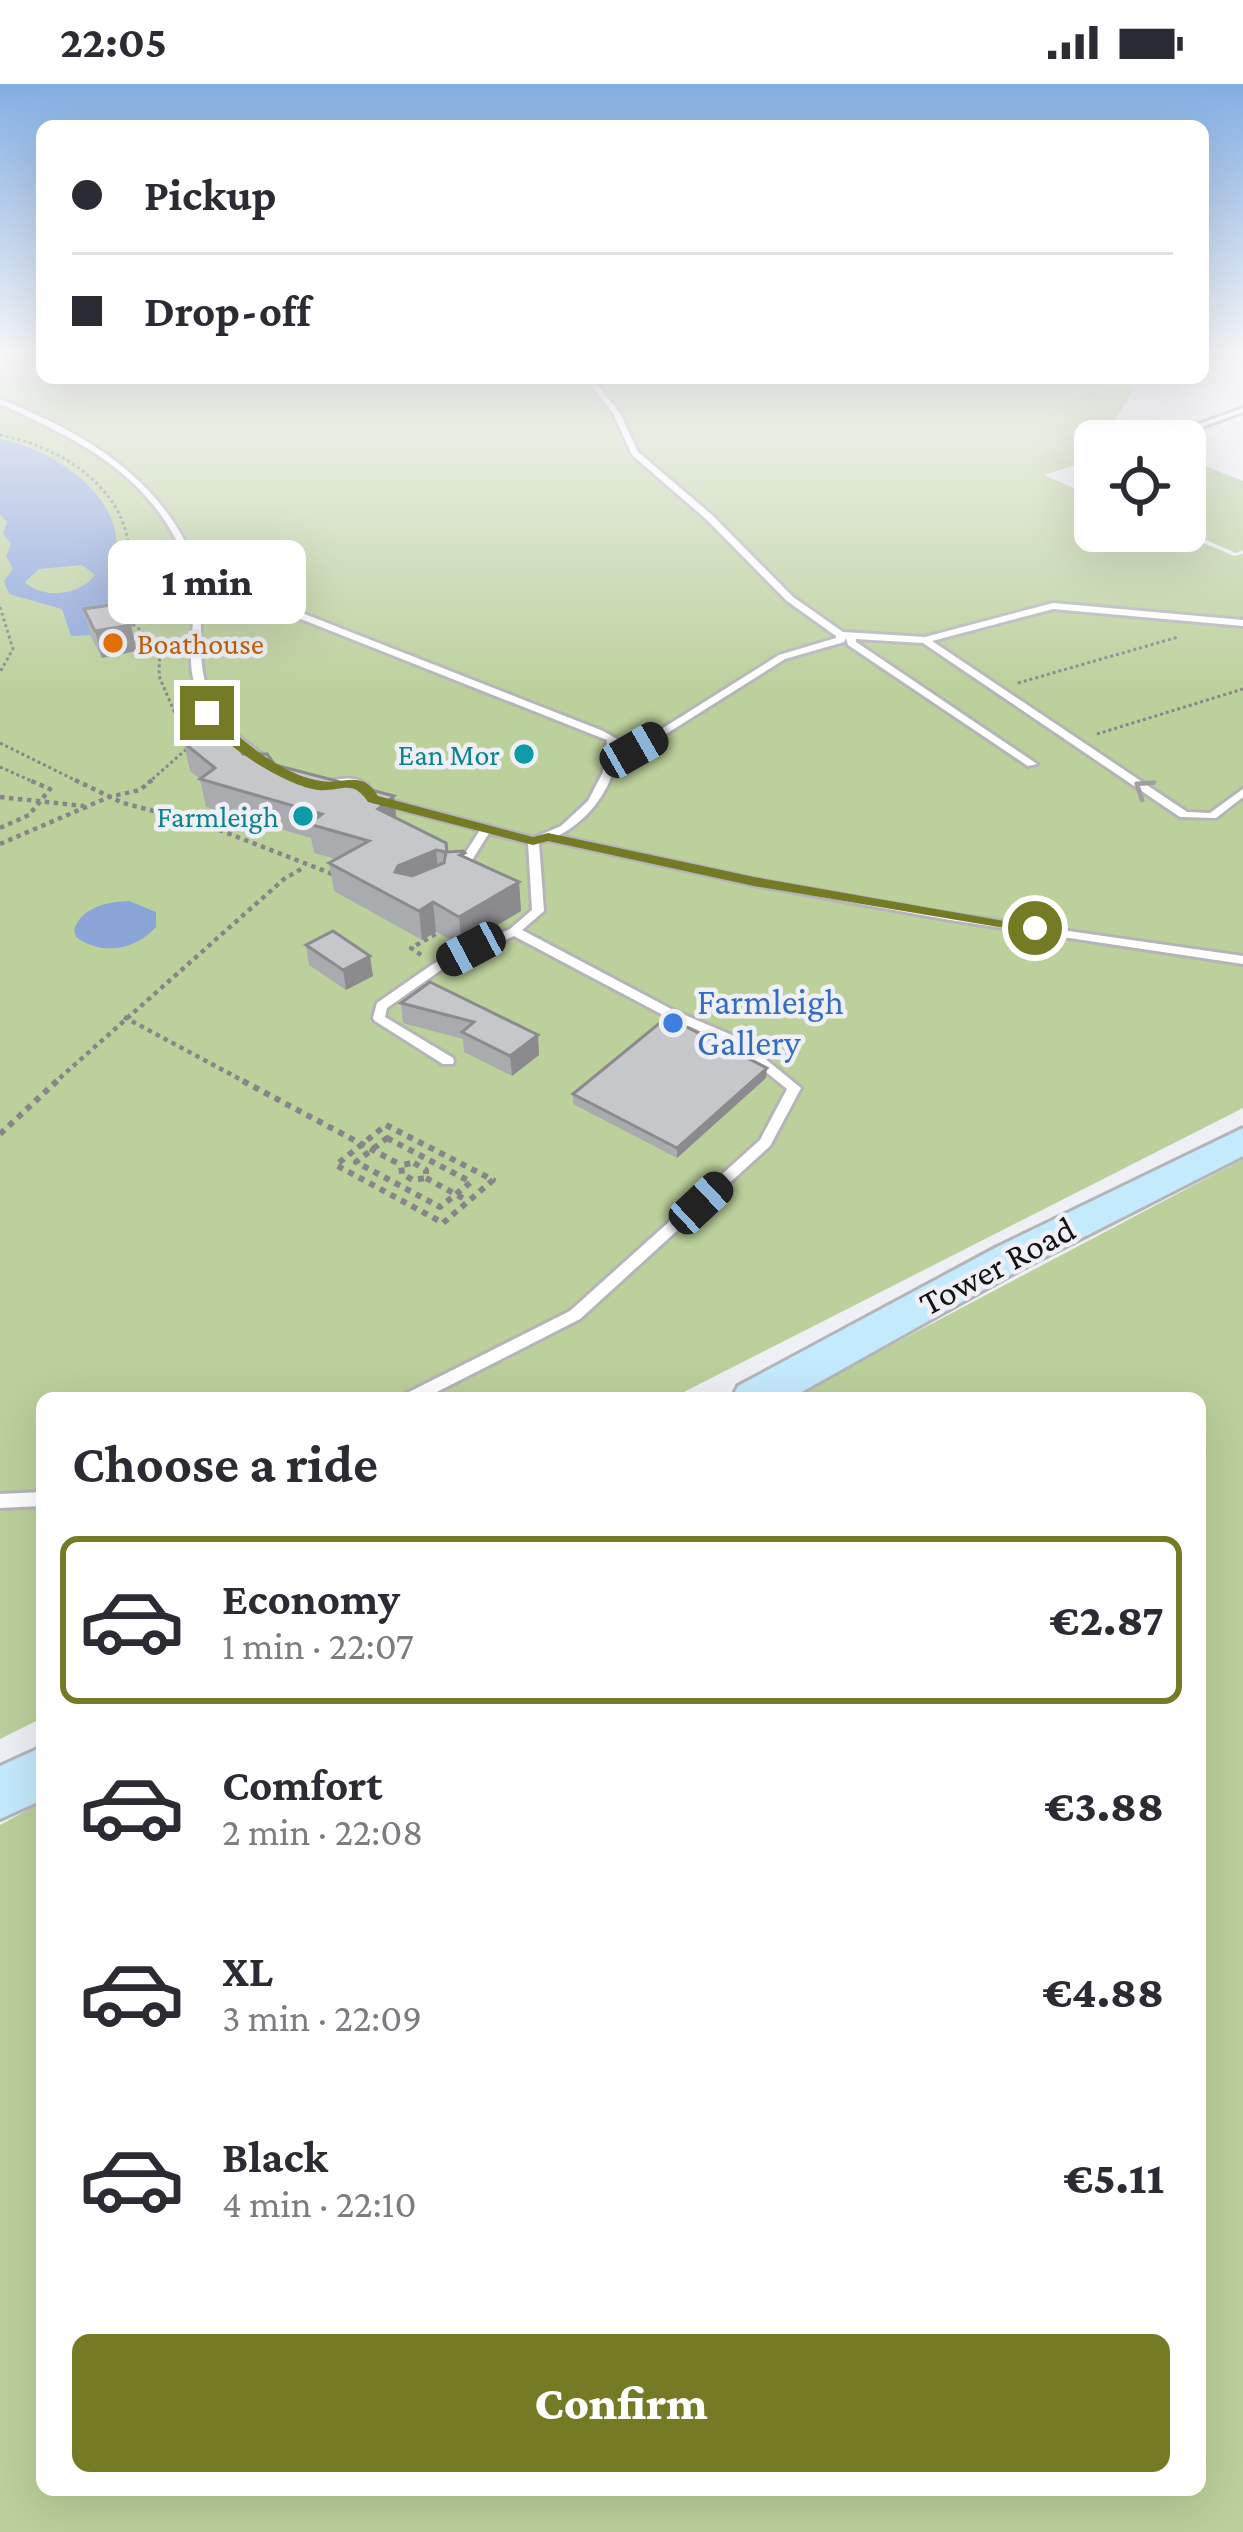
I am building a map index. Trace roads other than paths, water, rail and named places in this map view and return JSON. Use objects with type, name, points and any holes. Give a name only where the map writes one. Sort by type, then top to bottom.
[{"type":"street","name":"Tower Road","points":[[765,1392],[1009,1258],[1243,1140]]},
{"type":"street","points":[[0,1794],[36,1775]]},
{"type":"lane","points":[[118,465],[164,509],[184,541],[195,585],[194,670],[207,713],[229,737],[282,770]]},
{"type":"lane","points":[[649,465],[709,517],[790,599],[1032,764]]},
{"type":"lane","points":[[190,566],[229,574],[276,606],[612,739],[615,763]]},
{"type":"lane","points":[[540,839],[599,795],[615,763],[782,657],[846,635],[925,640],[1053,606],[1243,623]]},
{"type":"lane","points":[[925,640],[1184,815],[1212,816],[1243,792]]},
{"type":"lane","points":[[313,783],[352,781],[364,786],[373,799],[540,839],[950,917],[1243,960]]},
{"type":"lane","points":[[457,876],[487,828]]},
{"type":"lane","points":[[448,1061],[379,1018],[381,1006],[437,967],[514,931],[538,911],[540,839]]},
{"type":"lane","points":[[423,1392],[575,1315],[765,1143],[794,1088],[737,1042],[514,931]]},
{"type":"lane","points":[[0,1502],[36,1499]]},
{"type":"water","points":[[0,465],[69,469],[97,495],[114,527],[117,609],[90,635],[71,636],[62,609],[9,594],[4,581],[13,569],[6,556],[11,544],[3,534],[7,522],[0,514]],"holes":[[[82,565],[95,575],[62,593],[42,591],[25,582],[39,569]]]},
{"type":"water","points":[[129,901],[156,912],[156,927],[148,935],[118,948],[96,947],[76,937],[78,922],[89,911]]},
{"type":"place","name":"Boathouse","points":[[113,643]]},
{"type":"place","name":"Ean Mor","points":[[524,754]]},
{"type":"place","name":"Farmleigh","points":[[303,816]]},
{"type":"place","name":"Farmleigh Gallery","points":[[673,1023]]}]
